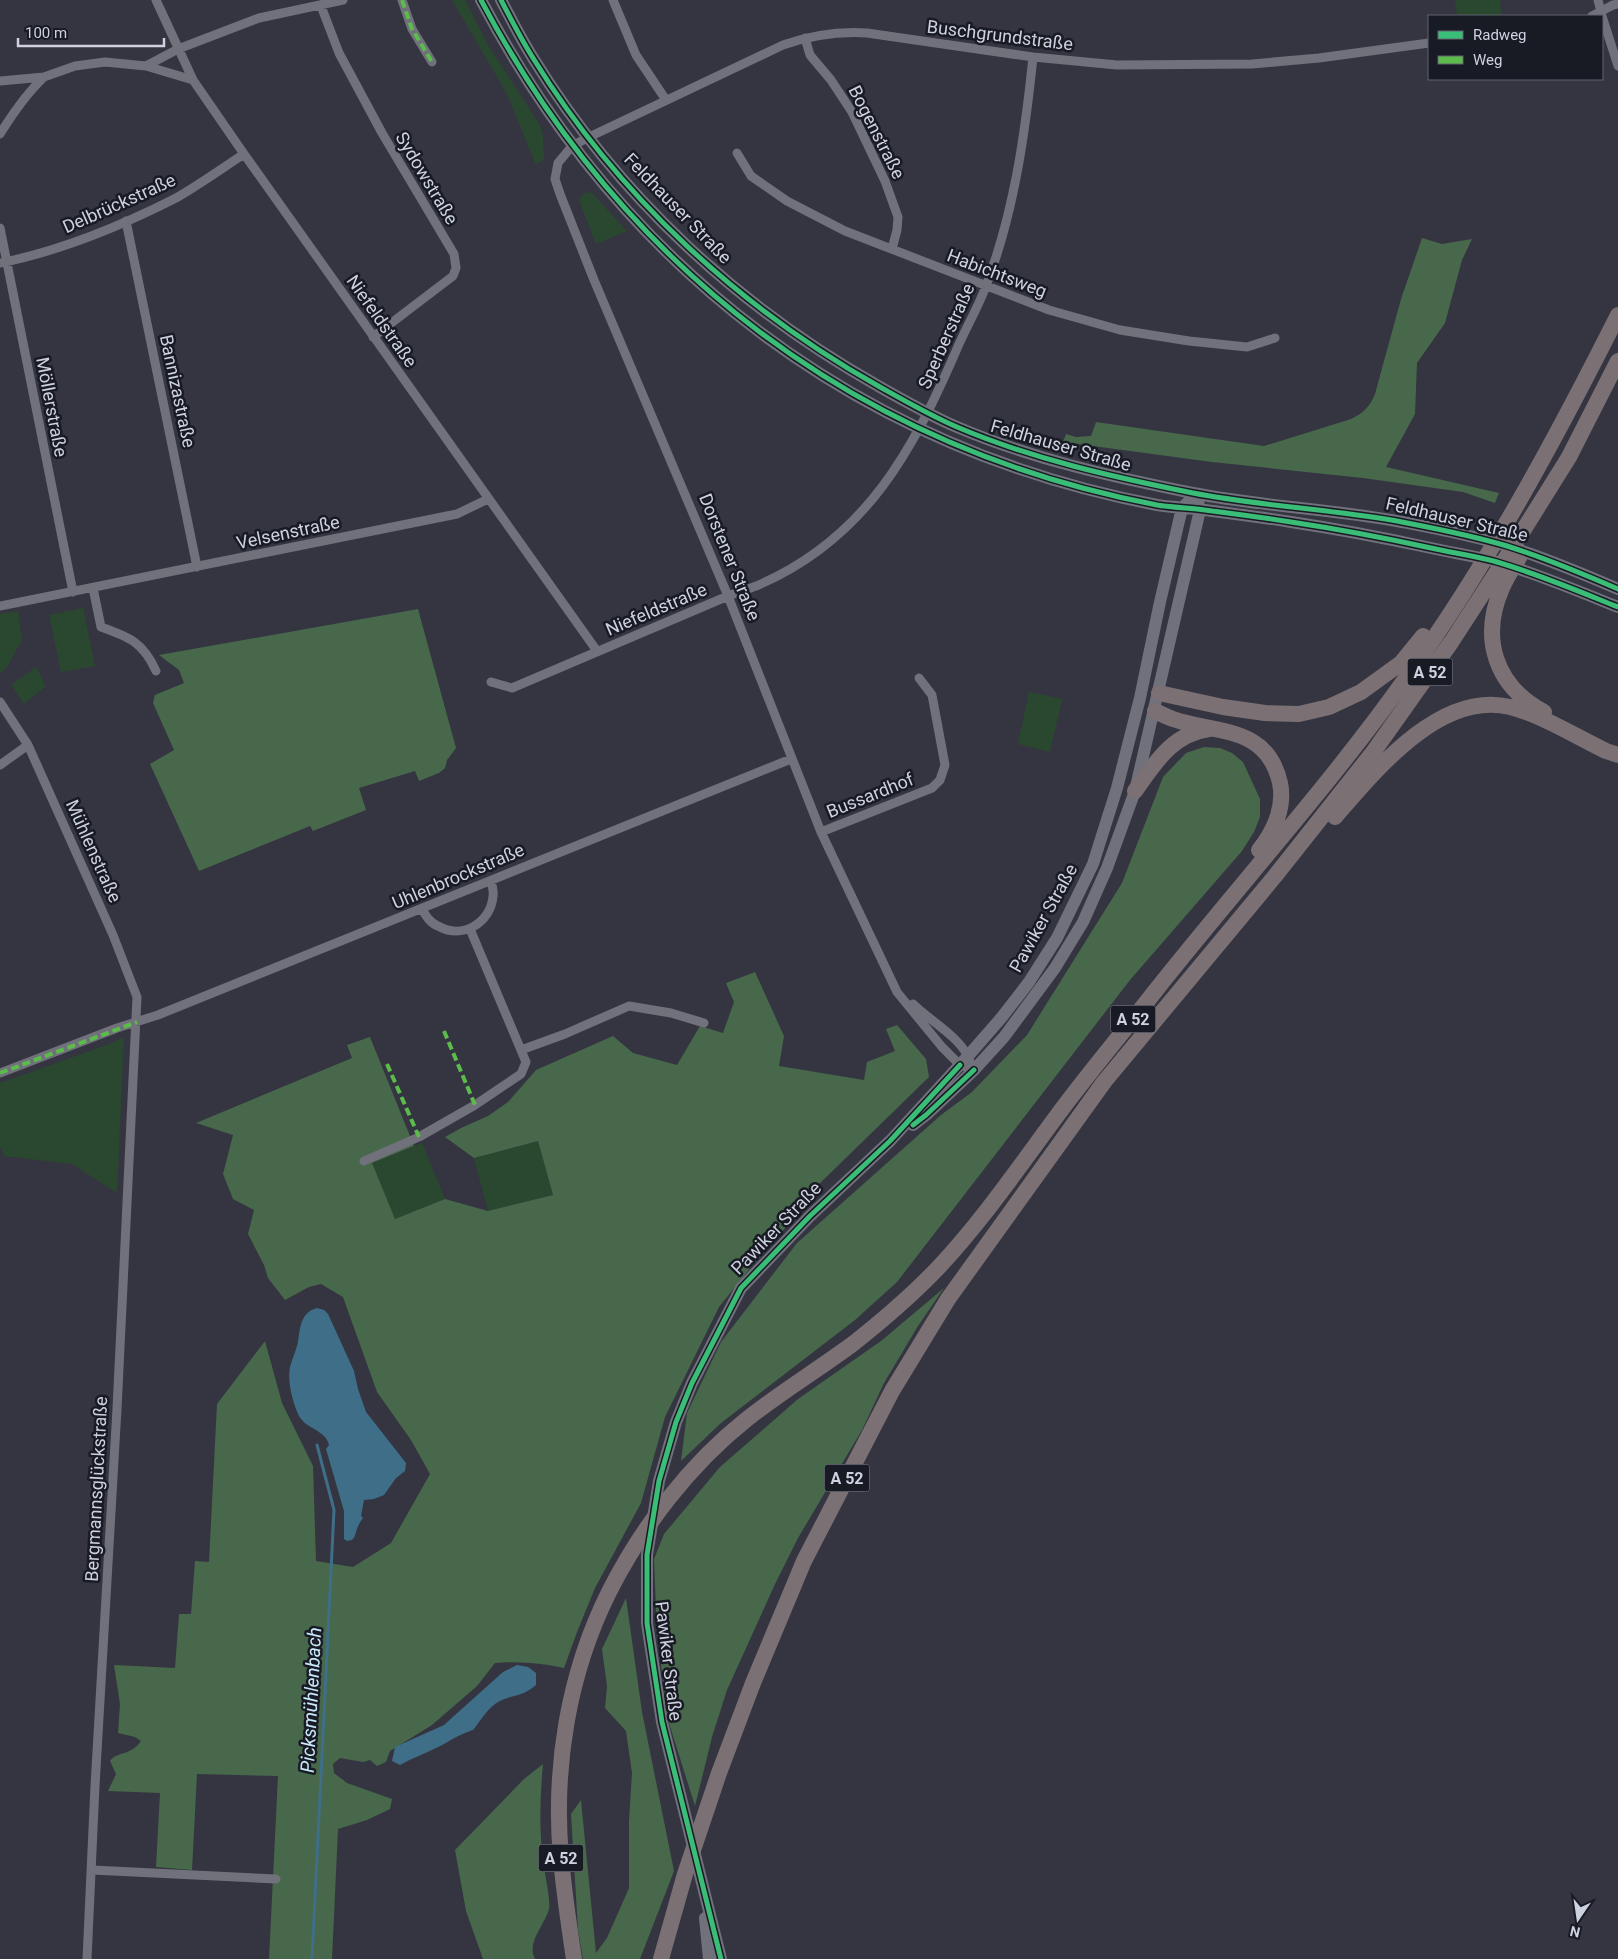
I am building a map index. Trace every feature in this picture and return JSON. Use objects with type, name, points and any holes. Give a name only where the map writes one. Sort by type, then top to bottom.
[{"type":"highway","name":"A 52","points":[[574,1959],[560,1850],[559,1815],[562,1756],[574,1686],[586,1645],[607,1596],[629,1554],[660,1509],[703,1460],[742,1423],[787,1388],[859,1339],[895,1309],[936,1269],[994,1203],[1064,1106],[1202,932],[1326,785],[1411,672],[1476,574],[1578,392],[1618,315]]},
{"type":"highway","name":"A 52","points":[[661,1959],[685,1874],[716,1782],[753,1683],[804,1561],[892,1391],[948,1299],[1104,1082],[1275,876],[1374,751],[1452,641],[1569,457],[1618,361]]},
{"type":"highway","points":[[1569,457],[1557,491],[1502,587],[1492,625],[1492,641],[1495,657],[1503,676],[1530,705],[1594,739],[1618,747]]},
{"type":"highway","points":[[1159,693],[1223,708],[1265,713],[1299,714],[1329,707],[1362,692],[1401,663],[1450,602],[1476,574]]},
{"type":"highway","points":[[1275,876],[1288,869],[1383,764],[1420,731],[1452,712],[1483,705],[1508,707],[1540,718],[1606,752],[1618,755]]},
{"type":"highway","points":[[1155,711],[1173,719],[1218,728],[1250,739],[1266,753],[1278,774],[1282,792],[1278,817],[1268,840],[1218,900],[1202,932]]},
{"type":"highway","points":[[1135,791],[1159,757],[1174,742],[1189,734],[1218,728]]},
{"type":"main road","points":[[481,0],[520,69],[572,146]]},
{"type":"main road","points":[[501,0],[533,58],[588,138]]},
{"type":"main road","name":"Feldhauser Straße","points":[[588,138],[681,242],[730,287],[805,342],[852,371],[955,426],[1054,461],[1098,473],[1196,494],[1396,521],[1477,538],[1535,556],[1618,589]]},
{"type":"main road","name":"Feldhauser Straße","points":[[572,146],[633,218],[720,302],[794,357],[894,416],[948,442],[1076,486],[1159,505],[1319,527],[1494,561],[1618,607]]},
{"type":"main road","points":[[1182,508],[1196,494]]},
{"type":"main road","name":"Pawiker Straße","points":[[890,1141],[926,1115],[974,1070],[1004,1038],[1056,968],[1083,922],[1107,868],[1135,791],[1200,510],[1196,494]]},
{"type":"main road","name":"Pawiker Straße","points":[[721,1959],[662,1722],[647,1623],[646,1555],[659,1482],[676,1422],[692,1383],[741,1288],[810,1216],[890,1141],[964,1060],[1002,1017],[1029,982],[1057,938],[1093,864],[1117,788],[1140,698],[1182,508]]},
{"type":"main road","points":[[1140,698],[1159,693]]},
{"type":"main road","points":[[1140,698],[1155,711]]},
{"type":"main road","name":"Pawiker Straße","points":[[701,1878],[709,1959]]},
{"type":"street","name":"Niefeldstraße","points":[[156,0],[193,80],[597,651]]},
{"type":"street","points":[[146,66],[178,49],[259,18],[343,0]]},
{"type":"street","points":[[402,0],[412,28],[432,62]]},
{"type":"street","points":[[613,0],[636,55],[666,100]]},
{"type":"street","points":[[1598,0],[1599,15],[1616,5]]},
{"type":"street","name":"Sydowstraße","points":[[321,6],[339,53],[382,134],[454,254],[456,268],[452,276],[373,337]]},
{"type":"street","points":[[1603,26],[1618,66]]},
{"type":"street","name":"Buschgrundstraße","points":[[588,138],[783,45],[827,33],[846,32],[1033,57],[1117,65],[1252,64],[1319,58],[1428,43]]},
{"type":"street","name":"Bogenstraße","points":[[805,38],[810,55],[831,80],[852,112],[886,181],[898,217],[892,249]]},
{"type":"street","name":"Sperberstraße","points":[[728,596],[787,571],[846,527],[880,492],[920,429],[986,287],[1007,220],[1021,155],[1033,57]]},
{"type":"street","points":[[0,81],[44,77],[75,66],[105,62],[146,66],[193,80]]},
{"type":"street","points":[[0,134],[29,91],[44,77]]},
{"type":"street","name":"Dorstener Straße","points":[[588,138],[572,146],[558,163],[555,179],[560,194],[594,280],[728,596],[822,832],[897,992],[942,1047],[964,1060],[974,1070]]},
{"type":"street","name":"Habichtsweg","points":[[737,153],[751,176],[787,201],[845,231],[986,287],[1066,315],[1120,330],[1247,347],[1274,338]]},
{"type":"street","name":"Delbrückstraße","points":[[3,262],[67,245],[126,221],[177,197],[244,154]]},
{"type":"street","name":"Bannizastraße","points":[[126,221],[197,567]]},
{"type":"street","name":"Möllerstraße","points":[[0,228],[3,262],[73,592]]},
{"type":"street","name":"Velsenstraße","points":[[0,606],[457,514],[488,498]]},
{"type":"street","points":[[93,588],[101,627],[135,642],[149,655],[156,671]]},
{"type":"street","name":"Niefeldstraße","points":[[491,682],[512,688],[728,596]]},
{"type":"street","name":"Bussardhof","points":[[822,832],[932,788],[940,780],[945,764],[932,695],[919,678]]},
{"type":"street","name":"Mühlenstraße","points":[[0,702],[28,745],[113,935],[134,986],[137,997],[137,1022]]},
{"type":"street","points":[[0,765],[28,745]]},
{"type":"street","name":"Uhlenbrockstraße","points":[[0,1073],[158,1016],[792,759]]},
{"type":"street","points":[[422,909],[428,919],[442,928],[459,931],[470,929],[482,921],[491,909],[494,895],[491,880]]},
{"type":"street","points":[[364,1161],[419,1137],[475,1105],[521,1074],[526,1062],[470,929]]},
{"type":"street","name":"Dorstener Straße","points":[[892,982],[923,1014],[951,1036],[964,1060]]},
{"type":"street","points":[[521,1050],[565,1034],[629,1006],[671,1013],[704,1024]]},
{"type":"street","name":"Bergmannsglückstraße","points":[[87,1959],[137,1022]]},
{"type":"street","points":[[92,1870],[276,1879]]},
{"type":"green space","points":[[452,0],[465,0],[488,45],[540,125],[543,136],[544,160],[536,165],[507,94]]},
{"type":"green space","points":[[1455,0],[1500,0],[1502,15],[1457,15]]},
{"type":"green space","points":[[589,192],[627,231],[596,244],[580,203],[584,193]]},
{"type":"green space","points":[[1422,238],[1442,244],[1472,239],[1462,260],[1445,323],[1417,363],[1415,414],[1386,467],[1499,493],[1495,503],[1463,492],[1063,442],[1066,434],[1076,437],[1091,436],[1096,422],[1264,446],[1355,417],[1363,412],[1375,394],[1401,299]]},
{"type":"green space","points":[[83,608],[95,666],[61,672],[49,615]]},
{"type":"green space","points":[[418,609],[456,748],[447,760],[445,768],[439,773],[419,781],[415,771],[359,788],[366,810],[313,831],[310,826],[199,871],[150,764],[174,750],[153,703],[155,695],[184,683],[179,670],[159,655]]},
{"type":"green space","points":[[18,611],[22,640],[7,667],[0,674],[0,614]]},
{"type":"green space","points":[[36,667],[46,686],[24,704],[11,685]]},
{"type":"green space","points":[[1029,692],[1062,699],[1050,752],[1018,744]]},
{"type":"green space","points":[[1204,747],[1220,748],[1232,753],[1243,762],[1260,799],[1260,817],[1254,832],[1242,851],[1130,980],[897,1282],[855,1320],[721,1423],[681,1461],[687,1413],[721,1342],[797,1243],[941,1115],[972,1092],[1027,1035],[1122,883],[1163,777],[1186,753]]},
{"type":"green space","points":[[755,972],[784,1036],[779,1066],[864,1080],[867,1062],[895,1051],[886,1029],[897,1025],[926,1059],[929,1077],[814,1189],[792,1220],[719,1307],[665,1417],[641,1503],[595,1588],[564,1668],[530,1663],[495,1663],[477,1686],[432,1725],[390,1751],[386,1762],[377,1766],[370,1760],[363,1762],[340,1758],[333,1764],[334,1773],[347,1783],[392,1799],[390,1809],[367,1820],[338,1829],[332,1959],[269,1959],[278,1776],[197,1774],[192,1870],[156,1867],[160,1793],[108,1791],[116,1774],[110,1761],[116,1756],[133,1749],[141,1741],[135,1737],[118,1733],[120,1704],[114,1665],[175,1668],[179,1614],[191,1614],[195,1561],[209,1562],[217,1404],[265,1341],[282,1403],[313,1466],[316,1561],[353,1567],[391,1543],[430,1474],[411,1440],[377,1392],[343,1297],[321,1284],[309,1287],[285,1300],[268,1278],[264,1265],[248,1234],[254,1210],[233,1199],[223,1174],[233,1135],[196,1123],[352,1058],[347,1045],[370,1037],[414,1146],[372,1163],[395,1219],[445,1199],[488,1211],[553,1195],[538,1141],[474,1158],[445,1137],[488,1116],[508,1102],[536,1070],[613,1036],[633,1053],[677,1065],[700,1026],[723,1033],[734,1002],[726,983]]},
{"type":"green space","points":[[124,1037],[117,1193],[72,1164],[4,1156],[0,1146],[0,1083]]},
{"type":"green space","points":[[538,1141],[553,1195],[488,1211],[474,1158]]},
{"type":"green space","points":[[422,1143],[445,1199],[395,1219],[372,1163]]},
{"type":"green space","points":[[944,1288],[918,1326],[884,1383],[862,1430],[798,1538],[776,1582],[727,1690],[712,1737],[695,1806],[668,1720],[657,1633],[654,1559],[664,1534],[720,1467],[798,1399],[881,1341]]},
{"type":"green space","points":[[626,1598],[642,1712],[674,1871],[640,1959],[583,1959],[578,1930],[571,1814],[581,1800],[596,1953],[607,1938],[629,1888],[629,1821],[632,1773],[626,1731],[605,1708],[607,1686],[602,1649]]},
{"type":"green space","points":[[543,1764],[541,1836],[549,1909],[534,1940],[533,1953],[535,1959],[483,1959],[466,1911],[455,1850],[524,1779]]},
{"type":"water","points":[[317,1308],[324,1310],[328,1314],[354,1371],[366,1412],[406,1463],[405,1471],[396,1478],[384,1495],[364,1500],[361,1516],[363,1518],[353,1539],[347,1541],[344,1539],[344,1511],[326,1449],[329,1445],[324,1436],[306,1424],[299,1416],[290,1386],[290,1367],[302,1321],[308,1313]]},
{"type":"water","points":[[517,1665],[528,1667],[536,1673],[536,1685],[531,1689],[496,1703],[473,1730],[400,1765],[392,1761],[395,1747],[444,1725],[503,1672]]},
{"type":"waterway","name":"Picksmühlenbach","points":[[312,1959],[334,1510],[317,1445]]},
{"type":"marked path","points":[[402,0],[412,29],[432,62]]},
{"type":"marked path","points":[[0,1073],[137,1022]]},
{"type":"marked path","points":[[444,1031],[475,1105]]},
{"type":"marked path","points":[[387,1064],[419,1137]]},
{"type":"cycle path","points":[[481,0],[539,97],[604,184],[678,263],[760,332],[849,391],[945,440],[1048,478],[1157,505],[1268,518],[1379,537],[1481,558],[1528,572],[1618,607]]},
{"type":"cycle path","points":[[501,0],[529,51],[567,109],[603,157],[643,202],[686,245],[731,285],[778,322],[828,356],[918,408],[947,423],[1014,449],[1073,466],[1193,493],[1371,517],[1466,535],[1507,546],[1618,589]]},
{"type":"cycle path","points":[[721,1959],[662,1722],[647,1623],[647,1555],[659,1481],[676,1422],[692,1383],[741,1288],[810,1216],[890,1141],[960,1065]]},
{"type":"cycle path","points":[[913,1125],[974,1070]]}]
